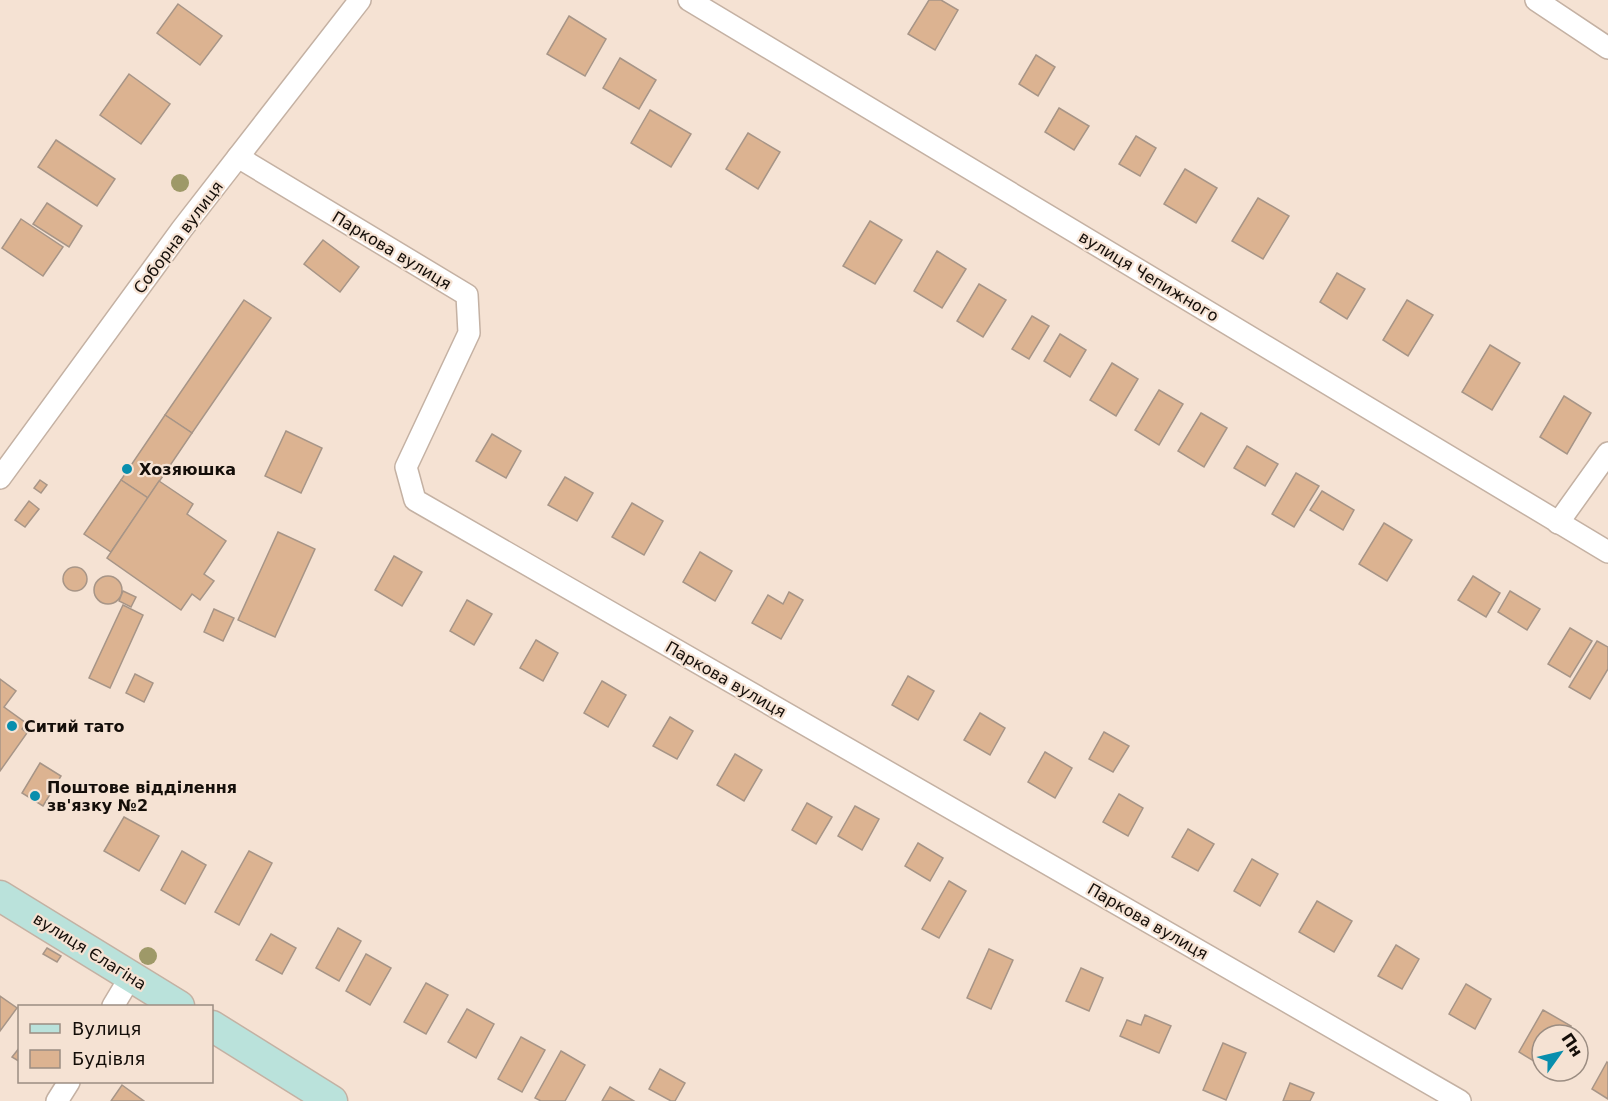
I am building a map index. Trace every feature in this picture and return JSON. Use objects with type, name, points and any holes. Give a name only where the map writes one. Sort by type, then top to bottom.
[{"type":"main road","name":"вулиця Єлагіна","points":[[0,896],[177,1005]]},
{"type":"main road","points":[[213,1027],[332,1101]]},
{"type":"street","name":"Соборна вулиця","points":[[0,478],[182,229],[360,0]]},
{"type":"street","name":"вулиця Чепижного","points":[[689,0],[1608,552]]},
{"type":"street","points":[[1536,0],[1608,48]]},
{"type":"street","name":"Паркова вулиця","points":[[237,158],[467,295],[469,333],[406,467],[416,500],[1460,1101]]},
{"type":"street","points":[[1558,523],[1608,453]]},
{"type":"street","points":[[114,1005],[130,976]]},
{"type":"street","points":[[57,1101],[68,1083]]},
{"type":"building","points":[[929,0],[941,0],[958,10],[935,50],[908,34]]},
{"type":"building","points":[[178,4],[222,36],[200,65],[157,33]]},
{"type":"building","points":[[569,16],[606,39],[585,76],[547,54]]},
{"type":"building","points":[[1036,55],[1055,67],[1038,96],[1019,84]]},
{"type":"building","points":[[620,58],[656,80],[639,109],[603,88]]},
{"type":"building","points":[[129,74],[170,104],[141,144],[100,115]]},
{"type":"building","points":[[1059,108],[1089,126],[1074,150],[1045,132]]},
{"type":"building","points":[[650,110],[691,134],[671,167],[631,143]]},
{"type":"building","points":[[748,133],[780,152],[758,189],[726,169]]},
{"type":"building","points":[[1136,136],[1156,148],[1140,176],[1119,164]]},
{"type":"building","points":[[56,140],[115,179],[97,206],[38,167]]},
{"type":"building","points":[[1185,169],[1217,188],[1196,223],[1164,204]]},
{"type":"building","points":[[1258,198],[1289,216],[1263,259],[1232,241]]},
{"type":"building","points":[[47,203],[82,226],[69,247],[33,224]]},
{"type":"building","points":[[21,219],[63,247],[43,276],[2,248]]},
{"type":"building","points":[[870,221],[902,240],[875,284],[843,266]]},
{"type":"building","points":[[323,240],[359,267],[340,292],[304,264]]},
{"type":"building","points":[[937,251],[966,269],[942,308],[914,291]]},
{"type":"building","points":[[1337,273],[1365,289],[1347,319],[1320,302]]},
{"type":"building","points":[[979,284],[1006,300],[983,337],[957,321]]},
{"type":"building","points":[[244,300],[271,318],[192,433],[165,415]]},
{"type":"building","points":[[1407,300],[1433,315],[1408,356],[1383,340]]},
{"type":"building","points":[[1032,316],[1049,326],[1029,359],[1012,349]]},
{"type":"building","points":[[1060,334],[1086,350],[1070,377],[1044,361]]},
{"type":"building","points":[[1490,345],[1520,363],[1492,410],[1462,392]]},
{"type":"building","points":[[1112,363],[1138,379],[1116,416],[1090,400]]},
{"type":"building","points":[[1159,390],[1183,404],[1159,445],[1135,430]]},
{"type":"building","points":[[1564,396],[1591,413],[1567,454],[1540,437]]},
{"type":"building","points":[[1201,413],[1227,428],[1204,467],[1178,451]]},
{"type":"building","points":[[165,415],[192,433],[148,498],[121,480]]},
{"type":"building","points":[[286,431],[322,448],[301,493],[265,476]]},
{"type":"building","points":[[492,434],[521,451],[506,478],[476,461]]},
{"type":"building","points":[[1247,446],[1278,464],[1265,486],[1234,468]]},
{"type":"building","points":[[1296,473],[1319,486],[1294,527],[1272,514]]},
{"type":"building","points":[[565,477],[593,493],[577,521],[548,505]]},
{"type":"building","points":[[40,480],[47,485],[41,493],[34,488]]},
{"type":"building","points":[[121,480],[148,498],[111,552],[84,534]]},
{"type":"building","points":[[159,481],[193,504],[187,514],[226,541],[204,574],[214,581],[200,600],[192,594],[181,610],[107,558]]},
{"type":"building","points":[[1322,491],[1354,510],[1343,530],[1310,510]]},
{"type":"building","points":[[29,501],[39,509],[25,527],[15,520]]},
{"type":"building","points":[[632,503],[663,521],[644,555],[612,537]]},
{"type":"building","points":[[1384,523],[1412,540],[1387,581],[1359,564]]},
{"type":"building","points":[[278,532],[315,549],[275,637],[238,620]]},
{"type":"building","points":[[700,552],[732,571],[715,601],[683,582]]},
{"type":"building","points":[[394,556],[422,572],[402,606],[375,590]]},
{"type":"building","points":[[75,567],[83,571],[87,579],[83,587],[75,591],[67,587],[63,579],[67,571]]},
{"type":"building","points":[[108,576],[118,580],[122,590],[118,600],[108,604],[98,600],[94,590],[98,580]]},
{"type":"building","points":[[1473,576],[1500,593],[1486,617],[1458,600]]},
{"type":"building","points":[[123,591],[136,597],[131,607],[119,601]]},
{"type":"building","points":[[1510,591],[1540,609],[1527,630],[1498,612]]},
{"type":"building","points":[[789,592],[803,600],[781,639],[752,623],[768,595],[783,604]]},
{"type":"building","points":[[467,600],[492,614],[474,645],[450,631]]},
{"type":"building","points":[[123,605],[143,615],[110,688],[89,678]]},
{"type":"building","points":[[214,609],[234,618],[223,641],[204,632]]},
{"type":"building","points":[[1570,628],[1592,641],[1570,677],[1548,664]]},
{"type":"building","points":[[536,640],[558,653],[543,681],[520,668]]},
{"type":"building","points":[[1597,641],[1608,647],[1608,669],[1590,699],[1569,687]]},
{"type":"building","points":[[135,674],[153,683],[144,702],[126,693]]},
{"type":"building","points":[[908,676],[934,691],[918,720],[892,705]]},
{"type":"building","name":"Ситий тато","points":[[0,679],[16,691],[4,707],[26,723],[22,729],[27,733],[0,771]]},
{"type":"building","points":[[602,681],[626,695],[608,727],[584,713]]},
{"type":"building","points":[[980,713],[1005,728],[990,755],[964,740]]},
{"type":"building","points":[[670,717],[693,731],[677,759],[653,746]]},
{"type":"building","points":[[1104,732],[1129,746],[1113,772],[1089,759]]},
{"type":"building","points":[[1045,752],[1072,768],[1055,798],[1028,782]]},
{"type":"building","points":[[735,754],[762,770],[744,801],[717,785]]},
{"type":"building","points":[[40,763],[61,776],[43,806],[22,793]]},
{"type":"building","points":[[1119,794],[1143,808],[1128,836],[1103,822]]},
{"type":"building","points":[[807,803],[832,817],[816,844],[792,830]]},
{"type":"building","points":[[855,806],[879,819],[862,850],[838,836]]},
{"type":"building","points":[[124,817],[159,836],[139,871],[104,851]]},
{"type":"building","points":[[1188,829],[1214,844],[1198,871],[1172,857]]},
{"type":"building","points":[[918,843],[943,858],[930,881],[905,866]]},
{"type":"building","points":[[182,851],[206,865],[185,904],[161,890]]},
{"type":"building","points":[[249,851],[272,863],[239,925],[215,912]]},
{"type":"building","points":[[1252,859],[1278,874],[1260,906],[1234,891]]},
{"type":"building","points":[[949,881],[966,891],[939,938],[922,929]]},
{"type":"building","points":[[1317,901],[1352,921],[1334,952],[1299,932]]},
{"type":"building","points":[[338,928],[361,941],[339,981],[316,968]]},
{"type":"building","points":[[271,934],[296,948],[282,974],[256,960]]},
{"type":"building","points":[[1396,945],[1419,959],[1402,989],[1378,976]]},
{"type":"building","points":[[47,948],[61,956],[57,962],[43,954]]},
{"type":"building","points":[[989,949],[1013,960],[991,1009],[967,998]]},
{"type":"building","points":[[366,954],[391,968],[370,1005],[346,991]]},
{"type":"building","points":[[1081,968],[1103,978],[1089,1011],[1066,1001]]},
{"type":"building","points":[[426,983],[448,995],[426,1034],[404,1022]]},
{"type":"building","points":[[1466,984],[1491,999],[1475,1029],[1449,1014]]},
{"type":"building","points":[[0,996],[17,1008],[0,1031]]},
{"type":"building","points":[[467,1009],[494,1024],[476,1058],[448,1042]]},
{"type":"building","points":[[1543,1010],[1566,1023],[1536,1023]]},
{"type":"building","points":[[1145,1015],[1171,1026],[1159,1053],[1120,1036],[1127,1020],[1141,1025]]},
{"type":"building","points":[[1530,1033],[1530,1059],[1519,1052]]},
{"type":"building","points":[[521,1037],[545,1050],[522,1092],[498,1079]]},
{"type":"building","points":[[1223,1043],[1246,1053],[1226,1100],[1203,1090]]},
{"type":"building","points":[[18,1050],[18,1061],[12,1057]]},
{"type":"building","points":[[561,1051],[585,1065],[565,1101],[541,1101],[535,1098]]},
{"type":"building","points":[[1608,1063],[1608,1099],[1592,1089]]},
{"type":"building","points":[[660,1069],[685,1083],[675,1101],[649,1089]]},
{"type":"building","points":[[1290,1083],[1314,1093],[1310,1101],[1283,1101]]},
{"type":"building","points":[[122,1085],[144,1101],[111,1101]]},
{"type":"building","points":[[610,1087],[634,1101],[602,1101]]},
{"type":"place","name":"Хозяюшка","points":[[127,469]]},
{"type":"place","name":"Ситий тато","points":[[12,726]]},
{"type":"place","name":"Поштове відділення зв'язку №2","points":[[35,796]]}]
